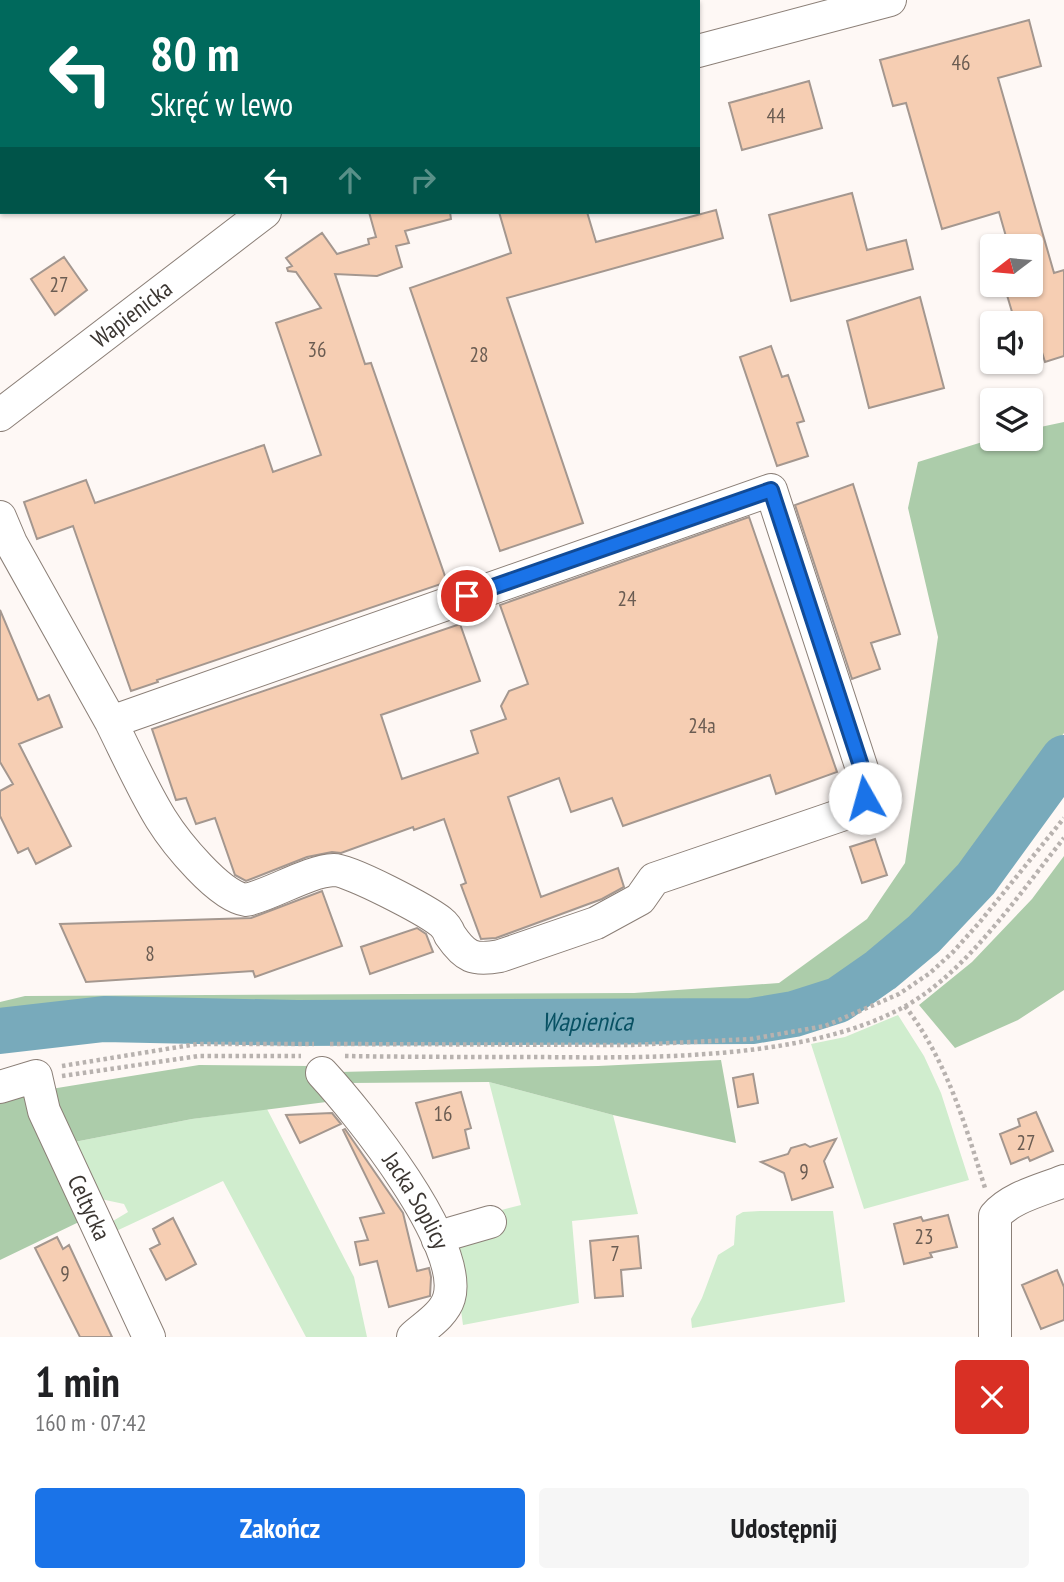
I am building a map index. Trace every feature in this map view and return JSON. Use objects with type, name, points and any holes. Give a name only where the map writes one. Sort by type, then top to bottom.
[{"type":"street","points":[[700,50],[890,0]]},
{"type":"street","name":"Wapienicka","points":[[0,415],[262,214]]},
{"type":"street","points":[[0,517],[11,543],[111,722],[162,820],[212,881],[236,898],[246,900],[335,870],[380,887],[442,922],[461,950],[472,957],[484,959],[596,923],[640,899],[654,879],[856,810],[865,798],[866,791],[863,772],[771,490],[111,722]]},
{"type":"street","name":"Jacka Soplicy","points":[[324,1062],[345,1098],[415,1196],[438,1240],[449,1275],[448,1301],[438,1315],[413,1337]]},
{"type":"street","points":[[0,1087],[36,1076]]},
{"type":"street","name":"Celtycka","points":[[36,1076],[44,1111],[149,1337]]},
{"type":"street","points":[[995,1337],[995,1216],[1001,1208],[1064,1181]]},
{"type":"street","points":[[438,1240],[490,1222]]},
{"type":"path","points":[[36,1076],[47,1069],[197,1044],[632,1045],[751,1039],[825,1026],[899,994],[930,973],[979,923],[1064,818]]},
{"type":"path","points":[[36,1076],[50,1077],[199,1056],[324,1062],[597,1058],[684,1055],[800,1042],[843,1031],[905,1006],[946,977],[988,931],[1064,838]]},
{"type":"path","points":[[905,1006],[935,1052],[953,1090],[995,1216]]},
{"type":"green space","points":[[1064,422],[1064,733],[967,869],[919,927],[874,966],[833,989],[790,1006],[731,1011],[481,1013],[201,1010],[102,1012],[0,1023],[0,1002],[25,996],[634,993],[779,983],[867,919],[905,863],[938,637],[908,508],[918,462],[980,443],[980,451],[1043,451],[1043,426]]},
{"type":"green space","points":[[1064,856],[1064,990],[1018,1020],[955,1048],[919,1005],[972,962],[1032,899]]},
{"type":"green space","points":[[898,1015],[924,1056],[941,1093],[969,1180],[864,1209],[811,1044],[845,1037]]},
{"type":"green space","points":[[721,1060],[736,1143],[613,1115],[489,1082],[347,1083],[339,1072],[598,1066]]},
{"type":"green space","points":[[199,1065],[309,1066],[334,1101],[192,1119],[69,1143],[51,1089]]},
{"type":"green space","points":[[489,1082],[613,1115],[638,1214],[572,1221],[579,1303],[463,1325],[453,1252],[490,1213],[521,1205]]},
{"type":"green space","points":[[25,1089],[81,1221],[0,1260],[0,1099]]},
{"type":"green space","points":[[267,1109],[354,1277],[367,1337],[306,1337],[223,1181],[112,1233],[108,1224],[128,1212],[124,1204],[96,1198],[69,1143],[192,1119]]},
{"type":"green space","points":[[833,1211],[845,1302],[692,1328],[691,1319],[718,1255],[734,1245],[736,1216],[743,1212]]},
{"type":"building","points":[[1029,20],[1041,66],[998,78],[1043,234],[1005,234],[999,212],[942,229],[906,103],[893,106],[880,60]]},
{"type":"building","points":[[809,81],[822,128],[742,150],[729,103]]},
{"type":"building","points":[[852,193],[867,250],[906,240],[913,269],[791,301],[769,215]]},
{"type":"building","points":[[716,210],[723,238],[507,298],[583,523],[500,551],[410,288],[511,253],[500,214],[588,214],[596,242]]},
{"type":"building","points":[[370,214],[450,214],[451,219],[405,231],[409,243],[396,246],[402,267],[377,276],[335,274],[365,364],[371,363],[447,582],[131,691],[73,526],[37,539],[24,502],[86,480],[95,503],[264,445],[273,472],[321,455],[276,323],[321,308],[296,272],[288,271],[287,268],[292,266],[286,258],[322,233],[337,254],[369,244],[368,239],[376,237]]},
{"type":"building","points":[[1043,235],[1054,273],[1064,270],[1064,356],[1045,362],[1043,311],[1012,311],[1008,298],[1043,298]]},
{"type":"building","points":[[64,257],[87,290],[55,315],[31,279]]},
{"type":"building","points":[[920,297],[944,388],[869,408],[847,321]]},
{"type":"building","points":[[771,346],[782,377],[788,375],[804,421],[797,423],[808,456],[777,466],[740,357]]},
{"type":"building","points":[[853,484],[900,634],[871,643],[880,669],[852,679],[795,505]]},
{"type":"building","points":[[749,517],[837,772],[776,794],[770,775],[623,826],[612,798],[571,812],[559,778],[508,797],[541,897],[618,868],[624,887],[602,899],[496,938],[481,939],[461,885],[466,883],[444,819],[414,830],[413,827],[341,853],[307,857],[246,881],[235,875],[215,818],[196,824],[186,798],[176,800],[152,729],[460,624],[480,681],[381,715],[402,779],[478,753],[471,731],[506,719],[501,706],[509,691],[528,684],[500,605]]},
{"type":"building","points":[[0,610],[38,700],[49,695],[62,727],[19,744],[71,846],[36,864],[28,848],[18,853],[0,816],[0,791],[13,784],[0,762]]},
{"type":"building","points":[[875,839],[887,875],[862,883],[850,847]]},
{"type":"building","points":[[322,891],[342,946],[255,977],[253,971],[86,982],[60,924],[251,918]]},
{"type":"building","points":[[417,928],[426,934],[433,952],[370,974],[361,947]]},
{"type":"building","points":[[753,1074],[758,1103],[738,1107],[733,1078]]},
{"type":"building","points":[[461,1092],[471,1128],[465,1130],[469,1148],[433,1158],[416,1103]]},
{"type":"building","points":[[1036,1112],[1053,1151],[1030,1161],[1028,1157],[1011,1164],[1000,1134],[1020,1126],[1018,1119]]},
{"type":"building","points":[[332,1113],[341,1124],[300,1143],[286,1115]]},
{"type":"building","points":[[345,1129],[403,1213],[417,1271],[429,1268],[430,1296],[389,1307],[377,1261],[360,1265],[355,1242],[368,1240],[360,1218],[384,1213],[343,1130]]},
{"type":"building","points":[[836,1139],[824,1161],[833,1187],[792,1200],[784,1173],[761,1162],[788,1154],[791,1148],[805,1144],[810,1147]]},
{"type":"building","points":[[948,1215],[957,1247],[930,1253],[932,1257],[904,1264],[894,1224],[921,1217],[923,1221]]},
{"type":"building","points":[[173,1218],[196,1264],[166,1280],[150,1249],[160,1244],[153,1229]]},
{"type":"building","points":[[638,1236],[641,1268],[621,1270],[623,1296],[595,1298],[590,1241]]},
{"type":"building","points":[[57,1237],[63,1249],[69,1245],[112,1337],[80,1337],[35,1248]]},
{"type":"building","points":[[1057,1270],[1064,1287],[1064,1320],[1041,1329],[1022,1285]]},
{"type":"waterway","name":"Wapienica","points":[[0,1031],[104,1019],[297,1023],[752,1021],[794,1014],[838,1000],[881,970],[924,934],[976,879],[1064,758]]},
{"type":"route","points":[[467,596],[771,490],[863,772],[865,798]]}]
